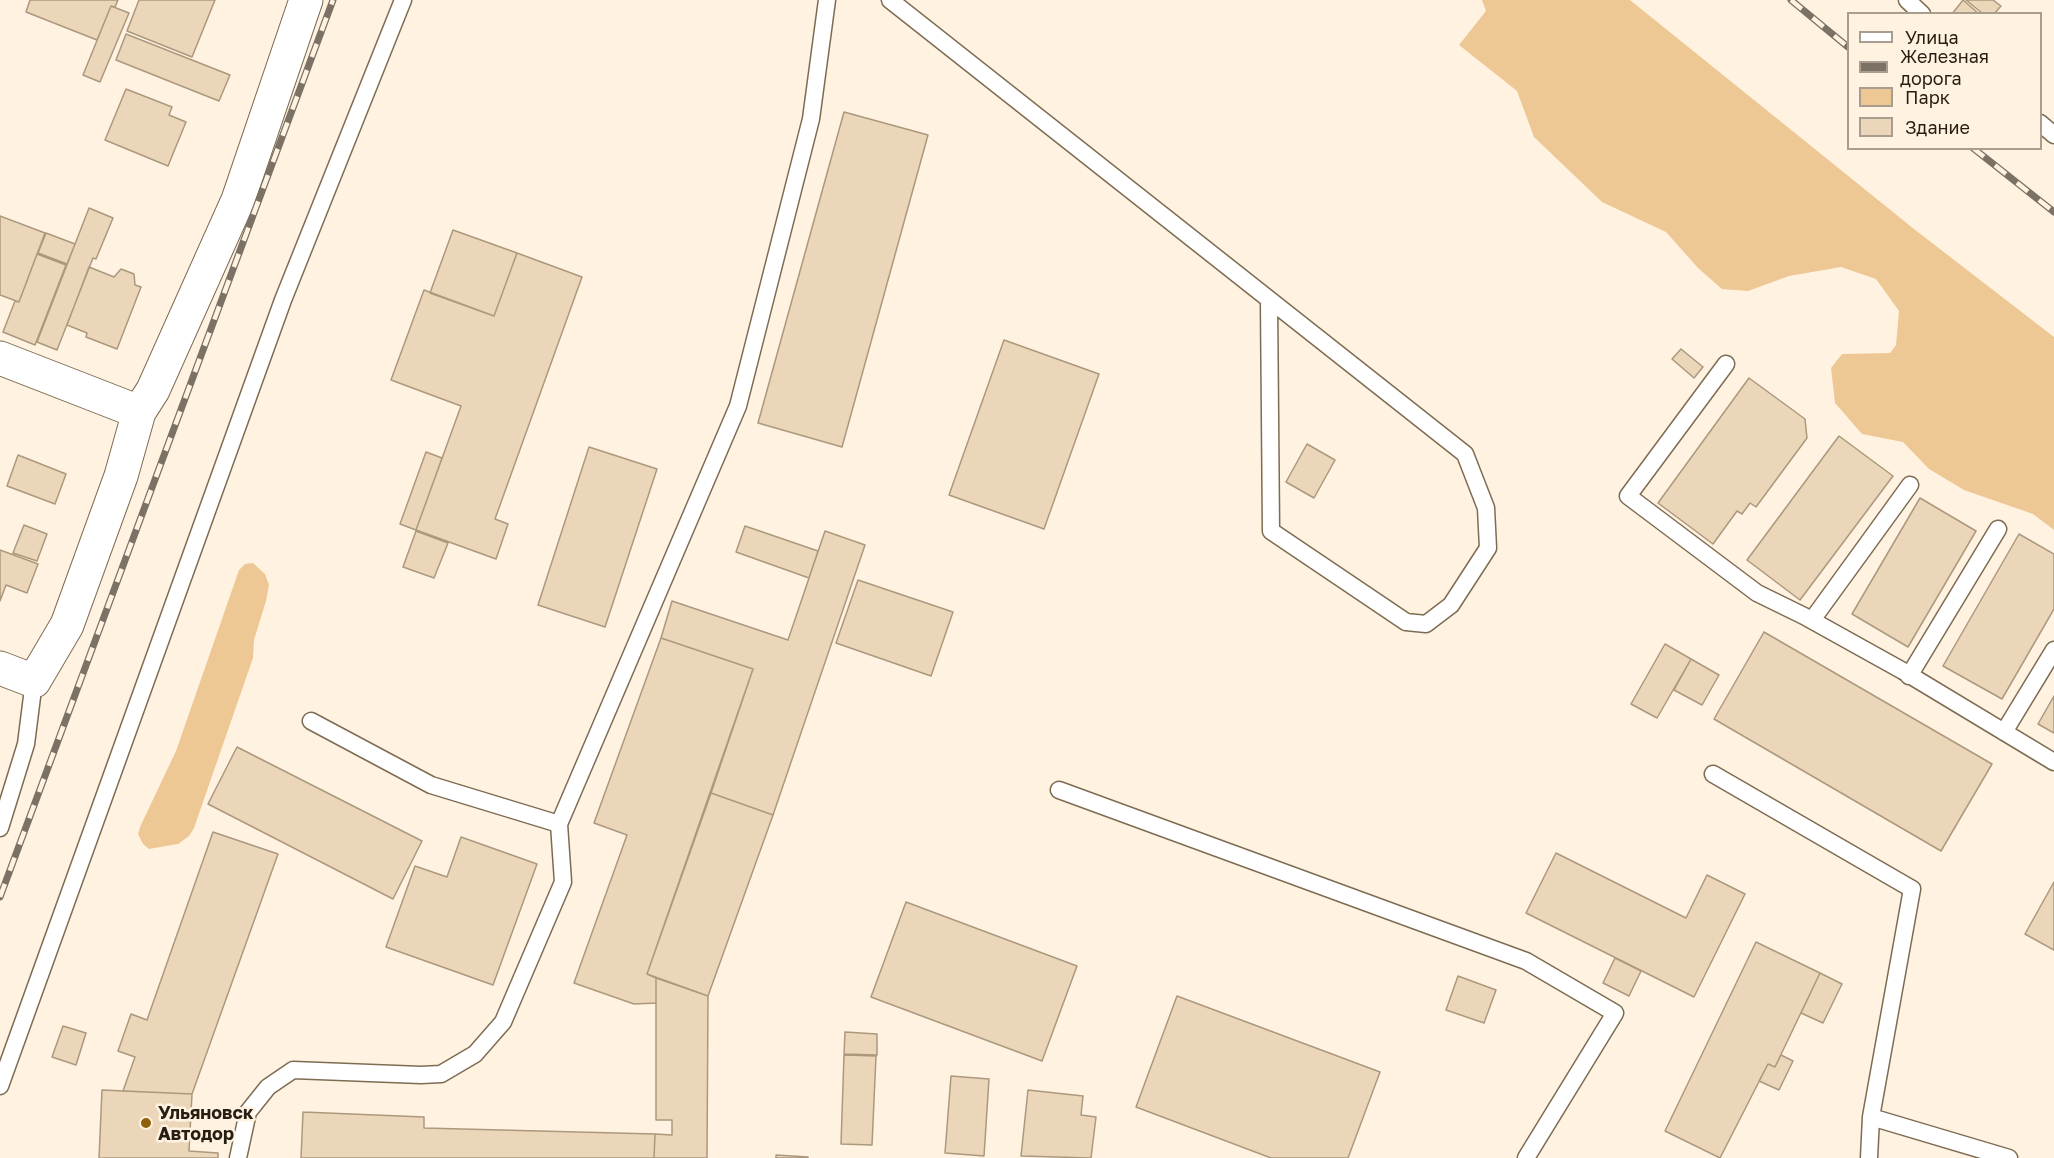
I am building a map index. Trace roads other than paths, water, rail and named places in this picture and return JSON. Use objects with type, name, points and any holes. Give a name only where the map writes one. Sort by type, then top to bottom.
[{"type":"street","points":[[0,668],[34,681],[68,625],[121,476],[139,412],[153,390],[238,200],[302,1]]},
{"type":"street","points":[[0,358],[139,412]]},
{"type":"lane","points":[[0,1086],[283,300],[403,0]]},
{"type":"lane","points":[[238,1158],[248,1112],[268,1087],[293,1070],[441,1074],[475,1054],[502,1022],[563,882],[559,824],[738,406],[811,119],[827,0]]},
{"type":"lane","points":[[890,0],[1465,454],[1486,508],[1488,548],[1451,605],[1426,624],[1406,622],[1271,531],[1269,301]]},
{"type":"lane","points":[[1907,0],[1920,12]]},
{"type":"lane","points":[[2042,125],[2054,135]]},
{"type":"lane","points":[[1726,364],[1628,496],[1757,593],[1812,620],[2054,762]]},
{"type":"lane","points":[[1812,620],[1910,485]]},
{"type":"lane","points":[[1910,676],[1998,530]]},
{"type":"lane","points":[[2004,732],[2054,650]]},
{"type":"lane","points":[[0,828],[26,744],[34,681]]},
{"type":"lane","points":[[312,721],[431,785],[559,824]]},
{"type":"lane","points":[[1713,774],[1912,890],[1871,1117],[1869,1158]]},
{"type":"lane","points":[[1059,790],[1526,961],[1615,1013],[1526,1158]]},
{"type":"lane","points":[[1871,1117],[2009,1158]]},
{"type":"railway","points":[[0,897],[333,0]]},
{"type":"railway","points":[[1791,0],[1847,46]]},
{"type":"railway","points":[[1976,150],[2054,212]]},
{"type":"place","name":"Ульяновск Автодор","points":[[146,1123]]}]
